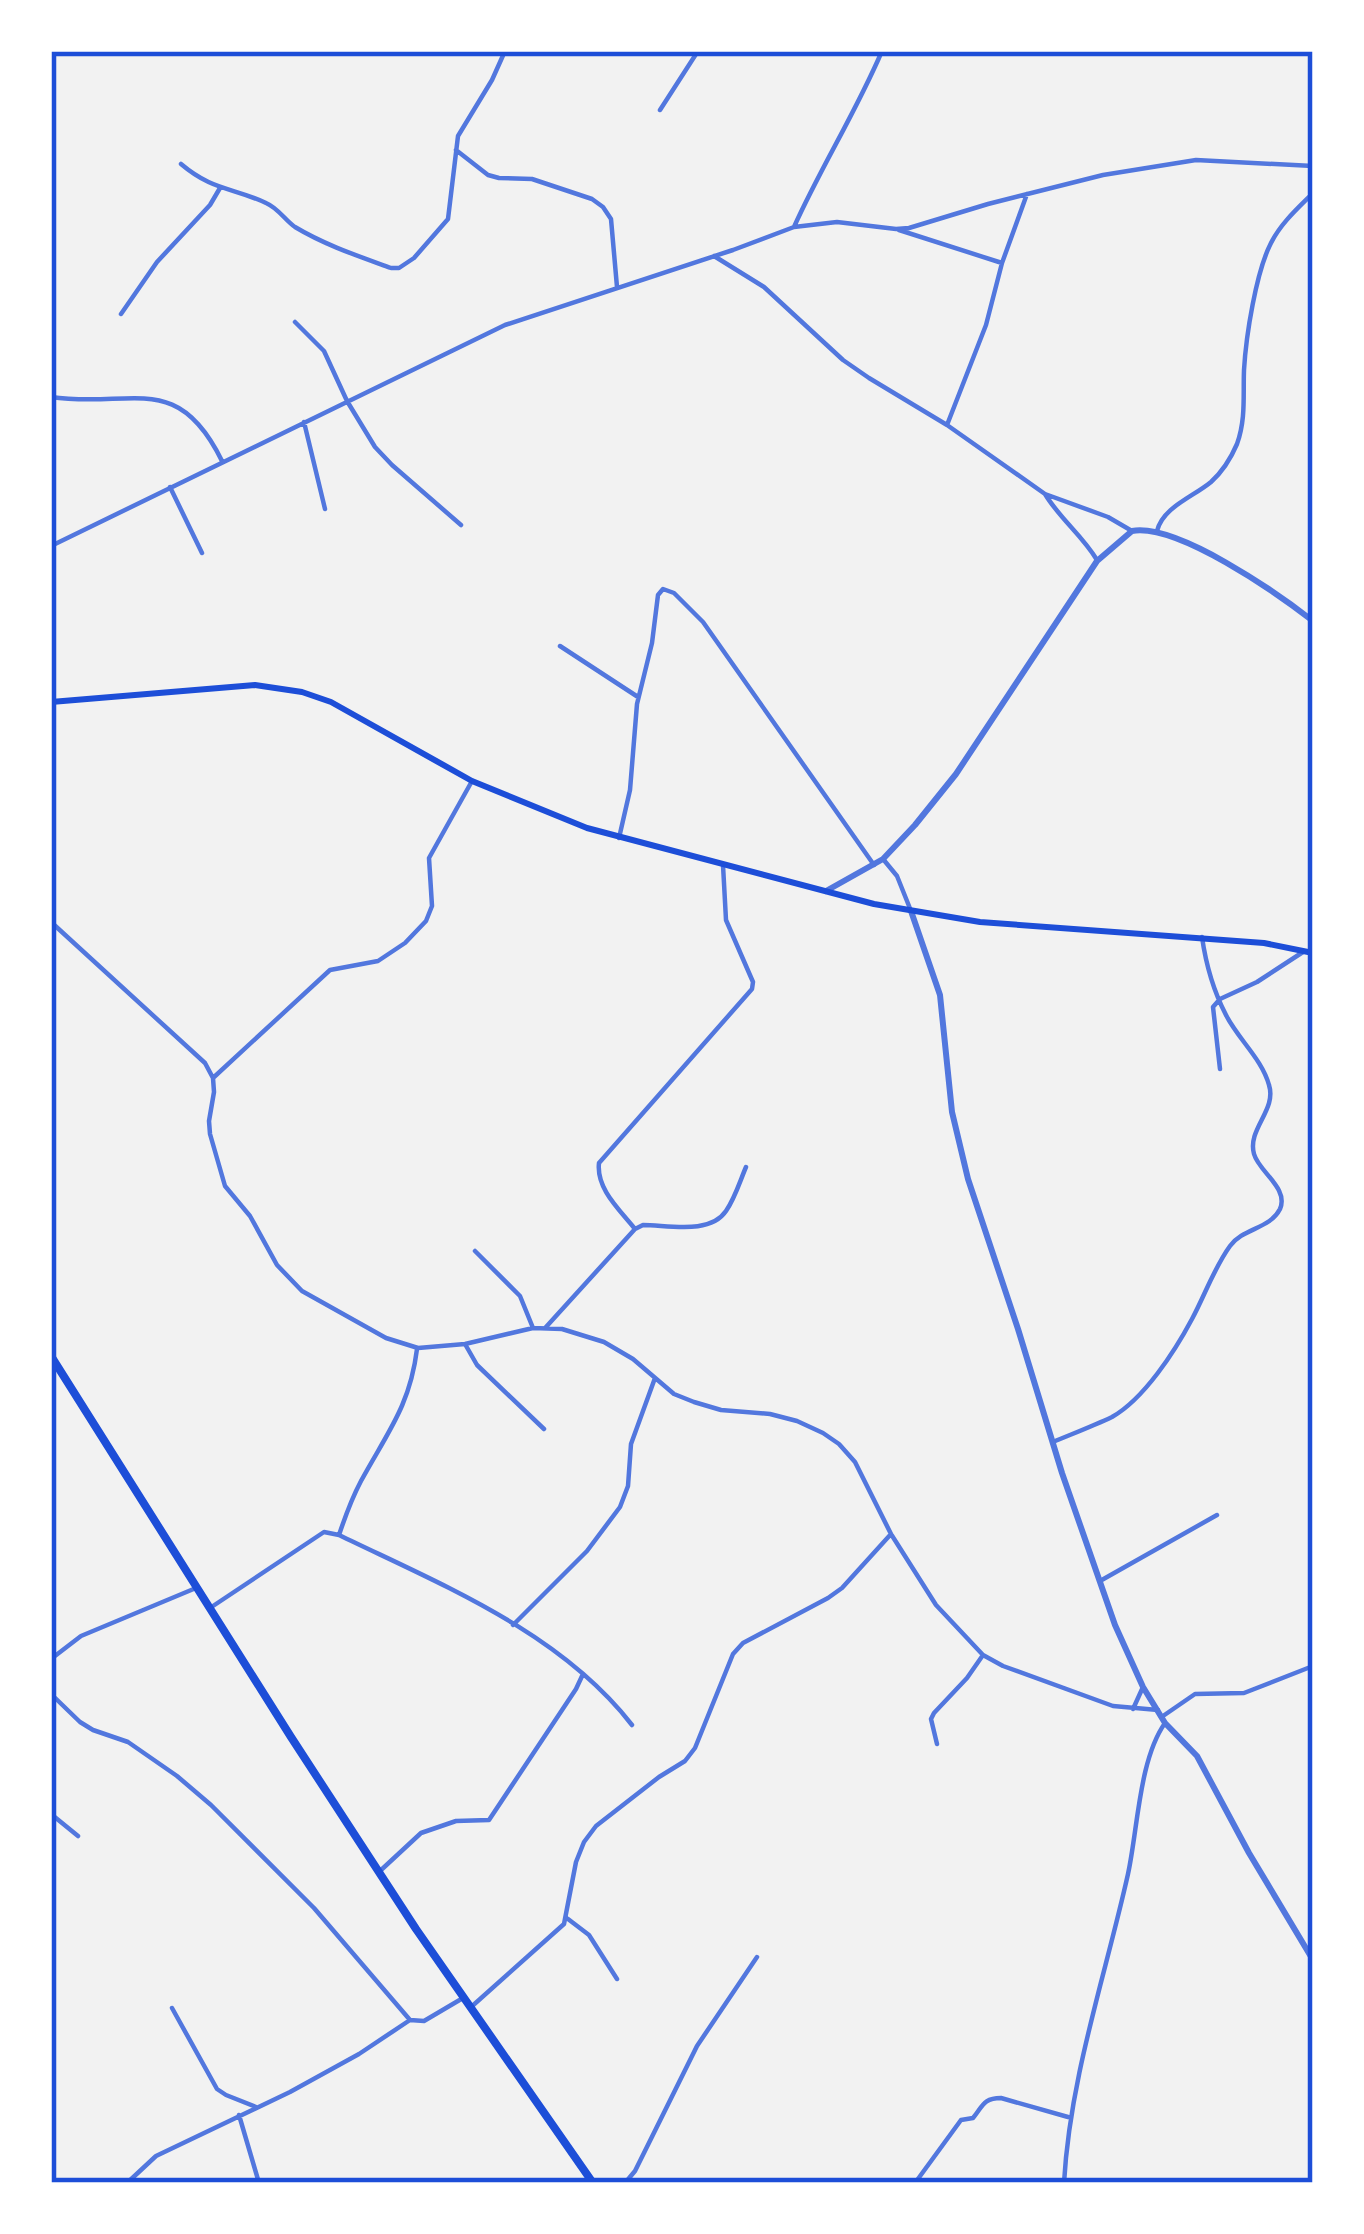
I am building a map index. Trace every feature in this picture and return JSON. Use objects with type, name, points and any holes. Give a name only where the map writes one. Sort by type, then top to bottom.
[{"type":"main road","points":[[51,702],[255,685],[302,692],[331,702],[472,781],[587,828],[723,865],[911,911],[980,922],[1202,937],[1308,952]]},
{"type":"main road","points":[[51,1356],[379,1871],[593,2183]]},
{"type":"street","points":[[182,164],[198,178],[267,203],[293,225],[338,249],[399,268],[448,220],[462,126],[505,51]]},
{"type":"street","points":[[660,110],[698,51]]},
{"type":"street","points":[[794,227],[882,51]]},
{"type":"street","points":[[456,150],[488,175],[532,179],[603,207],[611,219],[617,286]]},
{"type":"street","points":[[896,229],[1103,175],[1196,160],[1313,166]]},
{"type":"street","points":[[121,314],[220,188]]},
{"type":"street","points":[[1157,531],[1162,518],[1213,480],[1235,447],[1244,421],[1244,367],[1266,255],[1289,217],[1313,193]]},
{"type":"street","points":[[947,424],[986,325],[1028,194]]},
{"type":"street","points":[[51,546],[505,325],[794,227],[837,222],[896,229],[1003,263]]},
{"type":"street","points":[[715,256],[764,287],[843,360],[947,424],[1046,494],[1132,531],[1157,531],[1202,551],[1274,592],[1313,621]]},
{"type":"street","points":[[296,322],[324,351],[376,447],[461,525]]},
{"type":"street","points":[[51,398],[152,398],[170,404],[200,422],[222,461]]},
{"type":"street","points":[[304,422],[325,509]]},
{"type":"street","points":[[170,487],[202,553]]},
{"type":"street","points":[[1046,494],[1097,561]]},
{"type":"street","points":[[826,891],[874,866],[915,825],[956,774],[1097,561],[1132,531]]},
{"type":"street","points":[[619,838],[630,790],[638,697],[663,589],[674,593],[703,622],[874,866]]},
{"type":"street","points":[[560,646],[638,697]]},
{"type":"street","points":[[213,1078],[330,970],[378,961],[426,921],[432,906],[428,858],[472,781]]},
{"type":"street","points":[[883,859],[897,876],[940,995],[952,1112],[968,1179],[1115,1624],[1143,1687],[1197,1756],[1313,1959]]},
{"type":"street","points":[[635,1229],[604,1190],[597,1172],[599,1163],[752,989],[726,920],[723,865]]},
{"type":"street","points":[[51,922],[205,1063],[213,1078],[210,1134],[225,1186],[250,1216],[277,1265],[302,1292],[386,1338],[418,1348],[465,1344],[546,1327],[604,1342],[633,1359],[674,1394],[721,1410],[797,1421],[823,1433],[855,1462],[891,1534],[936,1604],[983,1655],[1113,1706],[1162,1716]]},
{"type":"street","points":[[1053,1442],[1132,1403],[1178,1343],[1234,1240],[1269,1222],[1282,1202],[1252,1148],[1271,1090],[1225,1014],[1206,967],[1202,937]]},
{"type":"street","points":[[1220,1069],[1213,1007],[1308,952]]},
{"type":"street","points":[[546,1327],[635,1229],[710,1225],[725,1213],[746,1166]]},
{"type":"street","points":[[475,1251],[520,1296],[533,1328]]},
{"type":"street","points":[[465,1344],[477,1365],[544,1430]]},
{"type":"street","points":[[339,1535],[352,1500],[405,1402],[418,1348]]},
{"type":"street","points":[[513,1625],[587,1551],[620,1507],[628,1486],[631,1444],[655,1378]]},
{"type":"street","points":[[1100,1581],[1217,1515]]},
{"type":"street","points":[[210,1608],[324,1532],[339,1535],[490,1610],[606,1692],[632,1725]]},
{"type":"street","points":[[470,2008],[564,1924],[576,1862],[596,1826],[686,1761],[743,1643],[829,1598],[891,1534]]},
{"type":"street","points":[[51,1659],[81,1636],[197,1588]]},
{"type":"street","points":[[937,1744],[934,1713],[983,1655]]},
{"type":"street","points":[[1064,2183],[1070,2118],[1088,2031],[1137,1833],[1148,1757],[1162,1716],[1195,1694],[1244,1693],[1313,1666]]},
{"type":"street","points":[[379,1871],[421,1833],[456,1821],[489,1820],[583,1674]]},
{"type":"street","points":[[1133,1709],[1143,1687]]},
{"type":"street","points":[[51,1694],[80,1722],[128,1742],[211,1805],[314,1908],[410,2020]]},
{"type":"street","points":[[51,1814],[78,1836]]},
{"type":"street","points":[[567,1918],[589,1935],[617,1978]]},
{"type":"street","points":[[625,2183],[644,2155],[697,2046],[757,1957]]},
{"type":"street","points":[[128,2183],[156,2156],[290,2092],[410,2020],[424,2021],[463,1998]]},
{"type":"street","points":[[172,2008],[217,2089],[256,2107]]},
{"type":"street","points":[[915,2183],[961,2120],[974,2118],[990,2098],[1070,2118]]},
{"type":"street","points":[[239,2115],[260,2183]]}]
